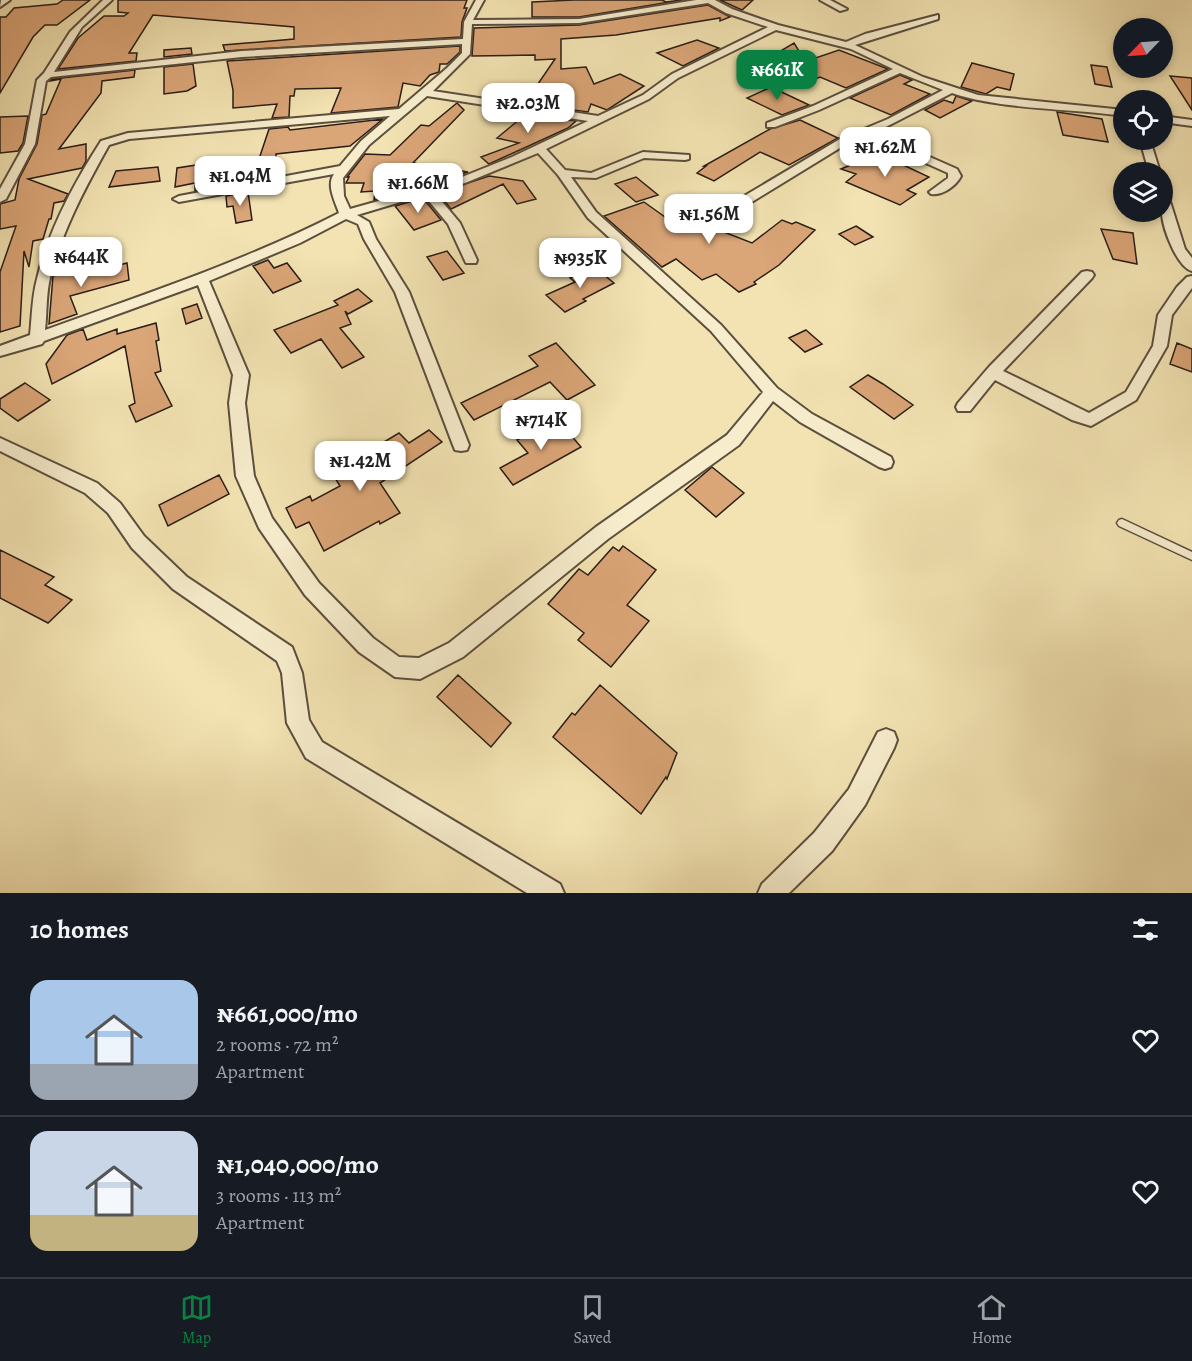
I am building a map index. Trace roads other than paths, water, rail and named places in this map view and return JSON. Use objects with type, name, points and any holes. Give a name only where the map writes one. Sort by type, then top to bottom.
[{"type":"street","points":[[0,5],[6,0]]},
{"type":"street","points":[[0,199],[30,144],[42,80],[48,75],[72,31],[87,15],[108,0]]},
{"type":"street","points":[[461,445],[402,292],[370,239],[363,222],[346,214],[338,196],[337,178],[363,142],[425,93],[466,54],[468,22],[480,0]]},
{"type":"street","points":[[468,22],[579,21],[709,0],[729,11],[775,27],[847,45],[877,57],[899,70],[976,98],[1113,111]]},
{"type":"street","points":[[824,0],[843,9]]},
{"type":"street","points":[[847,45],[868,36],[936,17]]},
{"type":"street","points":[[0,351],[37,340],[202,279],[296,240],[346,214],[461,181],[539,148],[646,97],[675,76],[775,27]]},
{"type":"street","points":[[48,75],[242,54],[467,41]]},
{"type":"street","points":[[771,124],[816,108],[899,70]]},
{"type":"street","points":[[728,211],[808,161],[950,90]]},
{"type":"street","points":[[425,93],[598,119]]},
{"type":"street","points":[[37,340],[43,280],[56,240],[75,196],[105,143],[128,136],[400,112]]},
{"type":"street","points":[[1173,120],[1192,123]]},
{"type":"street","points":[[870,130],[885,141],[953,171],[955,176],[953,180],[935,192]]},
{"type":"street","points":[[539,148],[592,214],[716,328],[772,392],[806,418],[885,462]]},
{"type":"street","points":[[562,174],[592,176],[643,155],[685,157]]},
{"type":"street","points":[[179,199],[342,169]]},
{"type":"street","points":[[426,191],[454,223],[471,260]]},
{"type":"street","points":[[1170,222],[1179,250],[1192,267]]},
{"type":"street","points":[[964,407],[994,371],[1087,275]]},
{"type":"street","points":[[202,279],[241,375],[237,404],[245,476],[265,523],[312,589],[366,645],[395,667],[420,669],[456,650],[602,533],[734,440],[772,392]]},
{"type":"street","points":[[994,371],[1003,379],[1077,416],[1091,420],[1131,396],[1160,346],[1165,315],[1182,290],[1192,280]]},
{"type":"street","points":[[0,444],[91,488],[114,508],[138,542],[180,583],[285,654],[292,673],[298,723],[314,750],[551,893]]},
{"type":"street","points":[[771,893],[823,842],[857,797],[886,740]]},
{"type":"lane","points":[[1122,523],[1192,556]]}]
